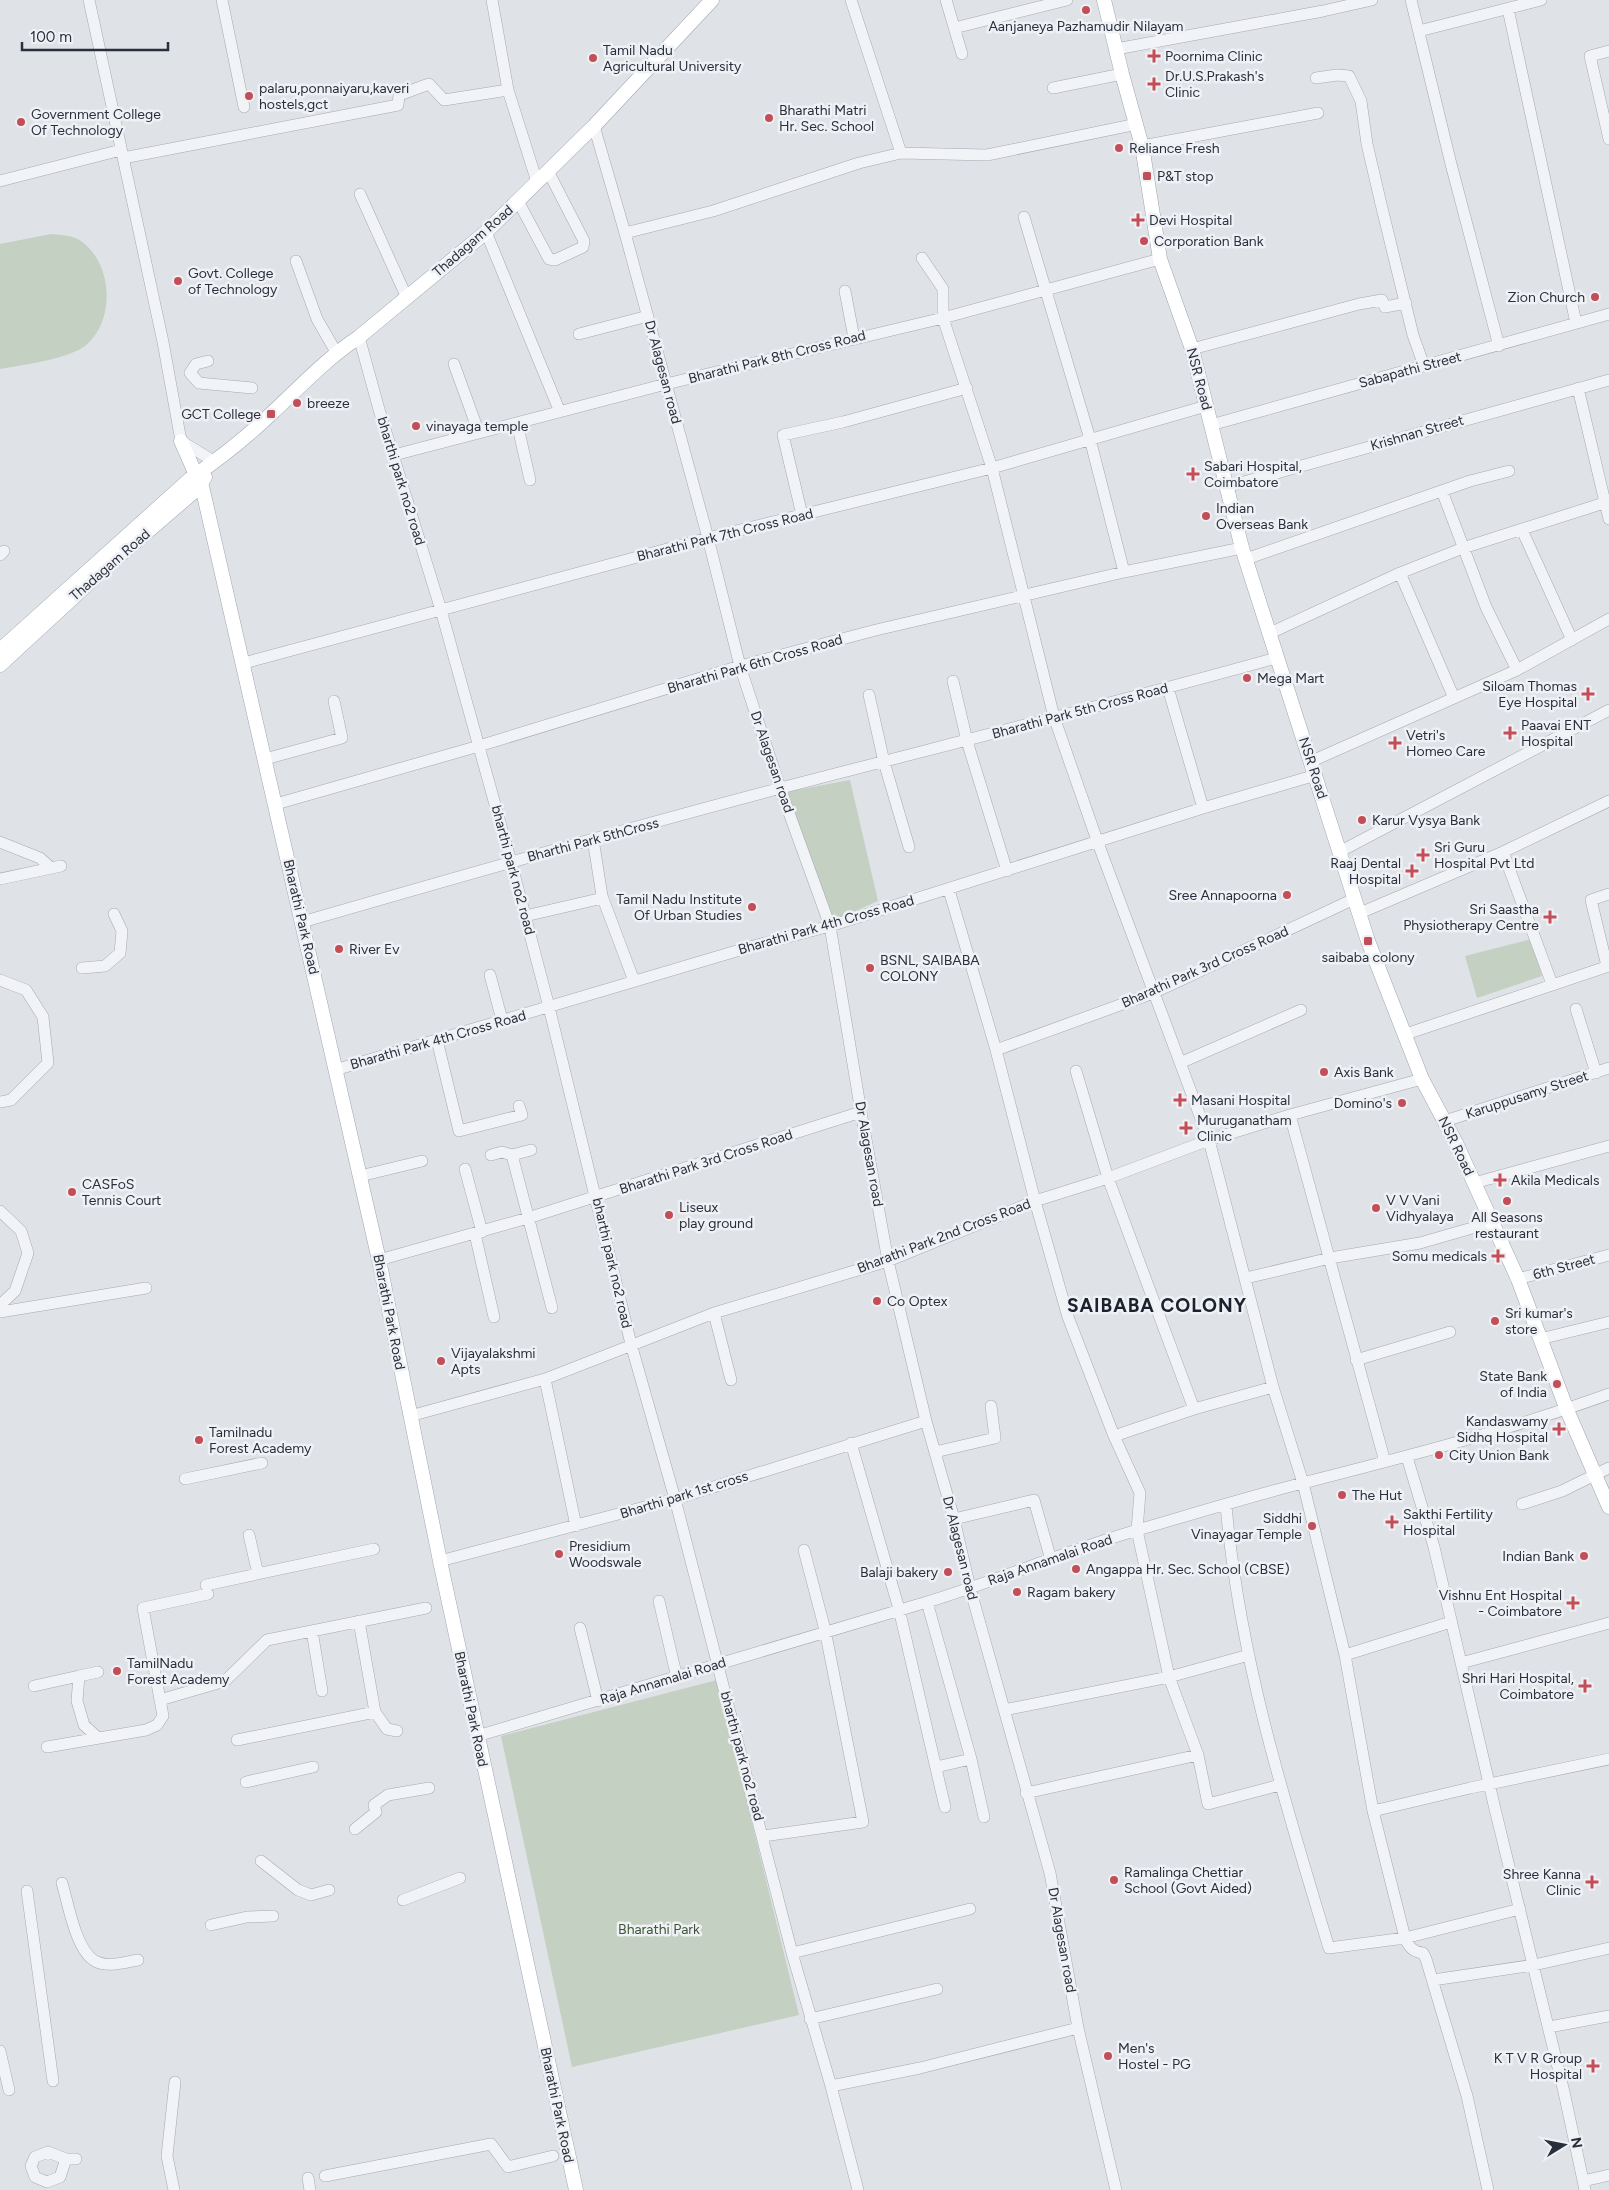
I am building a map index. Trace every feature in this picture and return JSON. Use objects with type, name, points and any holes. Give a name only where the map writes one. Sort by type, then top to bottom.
[{"type":"main road","name":"Thadagam Road","points":[[0,650],[199,479],[215,462],[271,414],[336,352],[359,337],[486,232],[594,126],[712,0]]},
{"type":"main road","name":"NSR Road","points":[[1104,0],[1142,146],[1160,259],[1192,349],[1226,487],[1268,634],[1312,761],[1354,899],[1379,971],[1406,1034],[1422,1079],[1493,1222],[1518,1279],[1567,1410],[1609,1506]]},
{"type":"main road","name":"Bharathi Park Road","points":[[181,441],[199,479],[266,759],[379,1260],[440,1562],[576,2190]]},
{"type":"main road","name":"Thadagam Road","points":[[0,665],[103,570],[197,489],[199,479]]},
{"type":"street","points":[[89,0],[170,377],[181,441],[215,462]]},
{"type":"street","points":[[222,0],[244,108]]},
{"type":"street","points":[[492,0],[508,90],[537,182]]},
{"type":"street","points":[[851,0],[901,154]]},
{"type":"street","points":[[946,0],[962,54]]},
{"type":"street","points":[[954,28],[1067,0]]},
{"type":"street","points":[[1116,49],[1323,11],[1372,0]]},
{"type":"street","points":[[1411,0],[1451,164],[1499,346]]},
{"type":"street","points":[[1419,30],[1540,0]]},
{"type":"street","points":[[1508,9],[1576,323]]},
{"type":"street","points":[[1609,51],[1590,56],[1609,139]]},
{"type":"street","points":[[1053,88],[1122,74]]},
{"type":"street","points":[[1316,78],[1337,75],[1349,76],[1361,101],[1367,144],[1413,335],[1424,366]]},
{"type":"street","points":[[0,181],[122,154],[398,105],[399,95],[429,84],[444,100],[508,90]]},
{"type":"street","points":[[1142,146],[1318,113]]},
{"type":"street","points":[[626,233],[714,211],[859,163],[901,154],[987,155],[1137,124]]},
{"type":"street","name":"Dr Alagesan road","points":[[594,126],[626,233],[708,538],[740,666],[780,788],[830,926],[888,1261],[926,1421],[954,1519],[970,1588],[1050,1873],[1078,2028],[1116,2190]]},
{"type":"street","points":[[518,201],[549,259],[555,260],[583,247],[584,241],[548,171]]},
{"type":"street","points":[[360,194],[407,298]]},
{"type":"street","points":[[1024,217],[1090,439],[1124,572]]},
{"type":"street","points":[[486,232],[560,412]]},
{"type":"street","points":[[922,258],[943,288],[943,318],[992,468],[1054,716],[1153,993],[1210,1140],[1273,1387],[1302,1483],[1345,1655],[1373,1810],[1405,1938],[1408,1946],[1416,1952],[1422,1953],[1426,1958],[1467,2096],[1488,2190]]},
{"type":"street","name":"Bharathi Park 8th Cross Road","points":[[394,455],[666,384],[943,318],[1160,259]]},
{"type":"street","points":[[296,261],[317,319],[336,352]]},
{"type":"street","points":[[845,291],[854,338]]},
{"type":"street","points":[[1192,349],[1359,304],[1382,300],[1385,307],[1406,303]]},
{"type":"street","name":"Sabapathi Street","points":[[1211,425],[1609,314]]},
{"type":"street","points":[[579,334],[648,316]]},
{"type":"street","name":"bharthi park no2 road","points":[[359,337],[441,610],[511,862],[549,1007],[631,1344],[675,1499],[792,1953],[831,2086],[858,2190]]},
{"type":"street","points":[[190,374],[196,364],[208,361]]},
{"type":"street","points":[[454,364],[479,433]]},
{"type":"street","points":[[170,377],[190,374]]},
{"type":"street","points":[[190,374],[199,384],[252,388]]},
{"type":"street","name":"Krishnan Street","points":[[1226,487],[1609,380]]},
{"type":"street","points":[[802,515],[783,435],[843,422],[967,388]]},
{"type":"street","points":[[1578,388],[1609,519]]},
{"type":"street","name":"Bharathi Park 7th Cross Road","points":[[244,662],[708,538],[992,468],[1206,406]]},
{"type":"street","points":[[517,423],[530,480]]},
{"type":"street","name":"Bharathi Park 6th Cross Road","points":[[276,804],[479,746],[740,666],[876,630],[1124,572],[1244,553],[1509,470]]},
{"type":"street","points":[[1442,491],[1486,607],[1517,670]]},
{"type":"street","points":[[1268,634],[1400,573],[1463,548],[1604,503]]},
{"type":"street","points":[[1522,530],[1572,640]]},
{"type":"street","points":[[1400,573],[1454,698]]},
{"type":"street","points":[[1312,761],[1517,670],[1609,620]]},
{"type":"street","name":"Bharathi Park 5th Cross Road","points":[[884,762],[1276,658]]},
{"type":"street","points":[[953,681],[968,741],[1007,871]]},
{"type":"street","points":[[1168,688],[1203,808]]},
{"type":"street","points":[[869,695],[884,762],[908,847]]},
{"type":"street","points":[[266,759],[342,738],[334,701]]},
{"type":"street","points":[[1340,851],[1609,711]]},
{"type":"street","name":"Bharthi Park 5thCross","points":[[302,922],[593,839],[884,762]]},
{"type":"street","name":"Bharathi Park 4th Cross Road","points":[[336,1070],[634,981],[830,926],[1098,843],[1203,808],[1316,776]]},
{"type":"street","points":[[1360,913],[1503,852],[1609,801]]},
{"type":"street","points":[[593,839],[603,898],[634,981]]},
{"type":"street","points":[[0,842],[40,858],[56,867],[0,879]]},
{"type":"street","points":[[1503,852],[1552,984]]},
{"type":"street","points":[[949,890],[996,1050],[1035,1201],[1068,1317],[1114,1436],[1140,1493],[1138,1530],[1169,1677],[1198,1755],[1208,1804],[1280,1785]]},
{"type":"street","points":[[1406,1034],[1608,966],[1591,900],[1609,894]]},
{"type":"street","points":[[525,916],[603,898]]},
{"type":"street","name":"Bharathi Park 3rd Cross Road","points":[[996,1050],[1153,993],[1354,899]]},
{"type":"street","points":[[82,968],[104,966],[120,953],[122,931],[114,914]]},
{"type":"street","points":[[490,975],[502,1020]]},
{"type":"street","points":[[0,980],[26,990],[43,1017],[48,1063],[11,1100],[0,1102]]},
{"type":"street","points":[[1576,1009],[1596,1073]]},
{"type":"street","points":[[1180,1063],[1301,1010]]},
{"type":"street","points":[[437,1040],[459,1130],[522,1115],[519,1106]]},
{"type":"street","name":"Karuppusamy Street","points":[[1444,1121],[1609,1068]]},
{"type":"street","points":[[1076,1071],[1108,1178],[1194,1410]]},
{"type":"street","name":"Bharathi Park 2nd Cross Road","points":[[410,1416],[545,1379],[714,1313],[888,1261],[1035,1201],[1108,1178],[1210,1140],[1290,1115],[1422,1079]]},
{"type":"street","name":"Bharathi Park 3rd Cross Road","points":[[379,1260],[528,1218],[861,1112]]},
{"type":"street","points":[[1290,1115],[1385,1462]]},
{"type":"street","points":[[1474,1183],[1609,1146]]},
{"type":"street","points":[[491,1155],[502,1152],[512,1155],[530,1150]]},
{"type":"street","points":[[512,1155],[552,1308]]},
{"type":"street","points":[[360,1176],[422,1161]]},
{"type":"street","points":[[465,1170],[494,1317]]},
{"type":"street","points":[[0,1211],[21,1231],[28,1253],[15,1291],[0,1305]]},
{"type":"street","points":[[1246,1278],[1330,1258],[1420,1243],[1493,1222]]},
{"type":"street","name":"6th Street","points":[[1518,1279],[1609,1255]]},
{"type":"street","points":[[0,1312],[146,1288]]},
{"type":"street","points":[[714,1313],[731,1380]]},
{"type":"street","points":[[1540,1339],[1609,1322]]},
{"type":"street","points":[[1356,1360],[1450,1332]]},
{"type":"street","points":[[545,1379],[576,1526]]},
{"type":"street","points":[[1114,1436],[1273,1387]]},
{"type":"street","name":"Raja Annamalai Road","points":[[477,1736],[678,1678],[825,1630],[927,1602],[1138,1530],[1302,1483],[1408,1457],[1567,1410],[1609,1394]]},
{"type":"street","points":[[935,1452],[995,1438],[990,1406]]},
{"type":"street","name":"Bharthi park 1st cross","points":[[440,1562],[675,1499],[926,1421]]},
{"type":"street","points":[[851,1443],[899,1609],[945,1807]]},
{"type":"street","points":[[1408,1457],[1434,1547],[1534,1964],[1584,2185],[1609,2175]]},
{"type":"street","points":[[185,1478],[262,1462]]},
{"type":"street","points":[[1522,1504],[1562,1491],[1609,1468]]},
{"type":"street","points":[[954,1519],[1034,1500],[1051,1560]]},
{"type":"street","points":[[1226,1506],[1230,1554],[1249,1655],[1280,1785],[1329,1948],[1405,1938],[1520,1909]]},
{"type":"street","points":[[249,1535],[258,1574]]},
{"type":"street","points":[[47,1747],[146,1730],[157,1725],[163,1716],[144,1608],[258,1574],[374,1549]]},
{"type":"street","points":[[763,1836],[863,1822],[825,1630],[804,1550]]},
{"type":"street","points":[[659,1601],[678,1678]]},
{"type":"street","points":[[927,1602],[972,1759],[984,1817]]},
{"type":"street","points":[[160,1700],[225,1681],[267,1640],[426,1608]]},
{"type":"street","points":[[359,1621],[375,1712],[387,1729],[397,1731]]},
{"type":"street","points":[[1345,1655],[1452,1622]]},
{"type":"street","points":[[1461,1663],[1609,1622]]},
{"type":"street","points":[[580,1628],[598,1701]]},
{"type":"street","points":[[312,1631],[322,1691]]},
{"type":"street","points":[[1004,1710],[1169,1677],[1249,1655]]},
{"type":"street","points":[[34,1686],[98,1672]]},
{"type":"street","points":[[79,1676],[78,1701],[84,1725],[98,1738]]},
{"type":"street","points":[[237,1740],[375,1712]]},
{"type":"street","points":[[1026,1793],[1198,1755]]},
{"type":"street","points":[[936,1767],[972,1759]]},
{"type":"street","points":[[1373,1810],[1609,1759]]},
{"type":"street","points":[[246,1782],[313,1767]]},
{"type":"street","points":[[355,1829],[376,1812],[374,1805],[388,1795],[429,1788]]},
{"type":"street","points":[[261,1861],[298,1890],[311,1895],[329,1890]]},
{"type":"street","points":[[403,1900],[460,1878]]},
{"type":"street","points":[[62,1883],[82,1949],[96,1962],[113,1964],[138,1960]]},
{"type":"street","points":[[27,1891],[53,2081]]},
{"type":"street","points":[[792,1953],[970,1909]]},
{"type":"street","points":[[211,1925],[247,1917],[273,1916]]},
{"type":"street","points":[[1433,1980],[1534,1964],[1609,1948]]},
{"type":"street","points":[[810,2019],[937,1989]]},
{"type":"street","points":[[1549,2028],[1609,2016]]},
{"type":"street","points":[[831,2086],[920,2068],[1078,2028]]},
{"type":"street","points":[[0,2051],[9,2090]]},
{"type":"street","points":[[174,2082],[167,2156],[174,2190]]},
{"type":"street","points":[[325,2176],[491,2144],[508,2167],[553,2156]]},
{"type":"street","points":[[308,2178],[310,2190]]},
{"type":"green space","points":[[51,234],[78,239],[92,251],[105,278],[106,308],[102,322],[95,335],[85,346],[77,351],[44,361],[0,369],[0,244]]},
{"type":"green space","points":[[850,780],[878,901],[833,921],[786,792]]},
{"type":"green space","points":[[1532,939],[1542,976],[1477,998],[1465,956]]},
{"type":"green space","name":"Bharathi Park","points":[[717,1680],[799,2015],[572,2067],[501,1736]]},
{"type":"place","name":"Aanjaneya Pazhamudir Nilayam","points":[[1086,10]]},
{"type":"place","name":"Poornima Clinic","points":[[1154,56]]},
{"type":"place","name":"Tamil Nadu Agricultural University","points":[[593,58]]},
{"type":"place","name":"Dr.U.S.Prakash's Clinic","points":[[1154,84]]},
{"type":"place","name":"palaru,ponnaiyaru,kaveri hostels,gct","points":[[249,96]]},
{"type":"place","name":"Bharathi Matri Hr. Sec. School","points":[[769,118]]},
{"type":"place","name":"Government College Of Technology","points":[[21,122]]},
{"type":"place","name":"Reliance Fresh","points":[[1119,148]]},
{"type":"place","name":"P&T stop","points":[[1147,176]]},
{"type":"place","name":"Devi Hospital","points":[[1138,220]]},
{"type":"place","name":"Corporation Bank","points":[[1144,241]]},
{"type":"place","name":"Govt. College of Technology","points":[[178,281]]},
{"type":"place","name":"Zion Church","points":[[1595,297]]},
{"type":"place","name":"breeze","points":[[297,403]]},
{"type":"place","name":"GCT College","points":[[271,414]]},
{"type":"place","name":"vinayaga temple","points":[[416,426]]},
{"type":"place","name":"Sabari Hospital, Coimbatore","points":[[1193,474]]},
{"type":"place","name":"Indian Overseas Bank","points":[[1206,516]]},
{"type":"place","name":"Mega Mart","points":[[1247,678]]},
{"type":"place","name":"Siloam Thomas Eye Hospital","points":[[1588,694]]},
{"type":"place","name":"Paavai ENT Hospital","points":[[1510,733]]},
{"type":"place","name":"Vetri's Homeo Care","points":[[1395,743]]},
{"type":"place","name":"Karur Vysya Bank","points":[[1362,820]]},
{"type":"place","name":"Sri Guru Hospital Pvt Ltd","points":[[1423,855]]},
{"type":"place","name":"Raaj Dental Hospital","points":[[1412,871]]},
{"type":"place","name":"Sree Annapoorna","points":[[1287,895]]},
{"type":"place","name":"Tamil Nadu Institute Of Urban Studies","points":[[752,907]]},
{"type":"place","name":"Sri Saastha Physiotherapy Centre","points":[[1550,917]]},
{"type":"place","name":"saibaba colony","points":[[1368,941]]},
{"type":"place","name":"River Ev","points":[[339,949]]},
{"type":"place","name":"BSNL, SAIBABA COLONY","points":[[870,968]]},
{"type":"place","name":"Axis Bank","points":[[1324,1072]]},
{"type":"place","name":"Masani Hospital","points":[[1180,1100]]},
{"type":"place","name":"Domino's","points":[[1402,1103]]},
{"type":"place","name":"Muruganatham Clinic","points":[[1186,1128]]},
{"type":"place","name":"Akila Medicals","points":[[1500,1180]]},
{"type":"place","name":"CASFoS Tennis Court","points":[[72,1192]]},
{"type":"place","name":"All Seasons restaurant","points":[[1507,1201]]},
{"type":"place","name":"V V Vani Vidhyalaya","points":[[1376,1208]]},
{"type":"place","name":"Liseux play ground","points":[[669,1215]]},
{"type":"place","name":"Somu medicals","points":[[1498,1256]]},
{"type":"place","name":"Co Optex","points":[[877,1301]]},
{"type":"place","name":"Sri kumar's store","points":[[1495,1321]]},
{"type":"place","name":"Vijayalakshmi Apts","points":[[441,1361]]},
{"type":"place","name":"State Bank of India","points":[[1557,1384]]},
{"type":"place","name":"Kandaswamy Sidhq Hospital","points":[[1559,1429]]},
{"type":"place","name":"Tamilnadu Forest Academy","points":[[199,1440]]},
{"type":"place","name":"City Union Bank","points":[[1439,1455]]},
{"type":"place","name":"The Hut","points":[[1342,1495]]},
{"type":"place","name":"Sakthi Fertility Hospital","points":[[1392,1522]]},
{"type":"place","name":"Siddhi Vinayagar Temple","points":[[1312,1526]]},
{"type":"place","name":"Presidium Woodswale","points":[[559,1554]]},
{"type":"place","name":"Indian Bank","points":[[1584,1556]]},
{"type":"place","name":"Angappa Hr. Sec. School (CBSE)","points":[[1076,1569]]},
{"type":"place","name":"Balaji bakery","points":[[948,1572]]},
{"type":"place","name":"Ragam bakery","points":[[1017,1592]]},
{"type":"place","name":"Vishnu Ent Hospital - Coimbatore","points":[[1573,1603]]},
{"type":"place","name":"TamilNadu Forest Academy","points":[[117,1671]]},
{"type":"place","name":"Shri Hari Hospital, Coimbatore","points":[[1585,1686]]},
{"type":"place","name":"Ramalinga Chettiar School (Govt Aided)","points":[[1114,1880]]},
{"type":"place","name":"Shree Kanna Clinic","points":[[1592,1882]]},
{"type":"place","name":"Men's Hostel - PG","points":[[1108,2056]]},
{"type":"place","name":"K T V R Group Hospital","points":[[1593,2066]]},
{"type":"district","name":"SAIBABA COLONY","points":[[1157,1305]]}]
